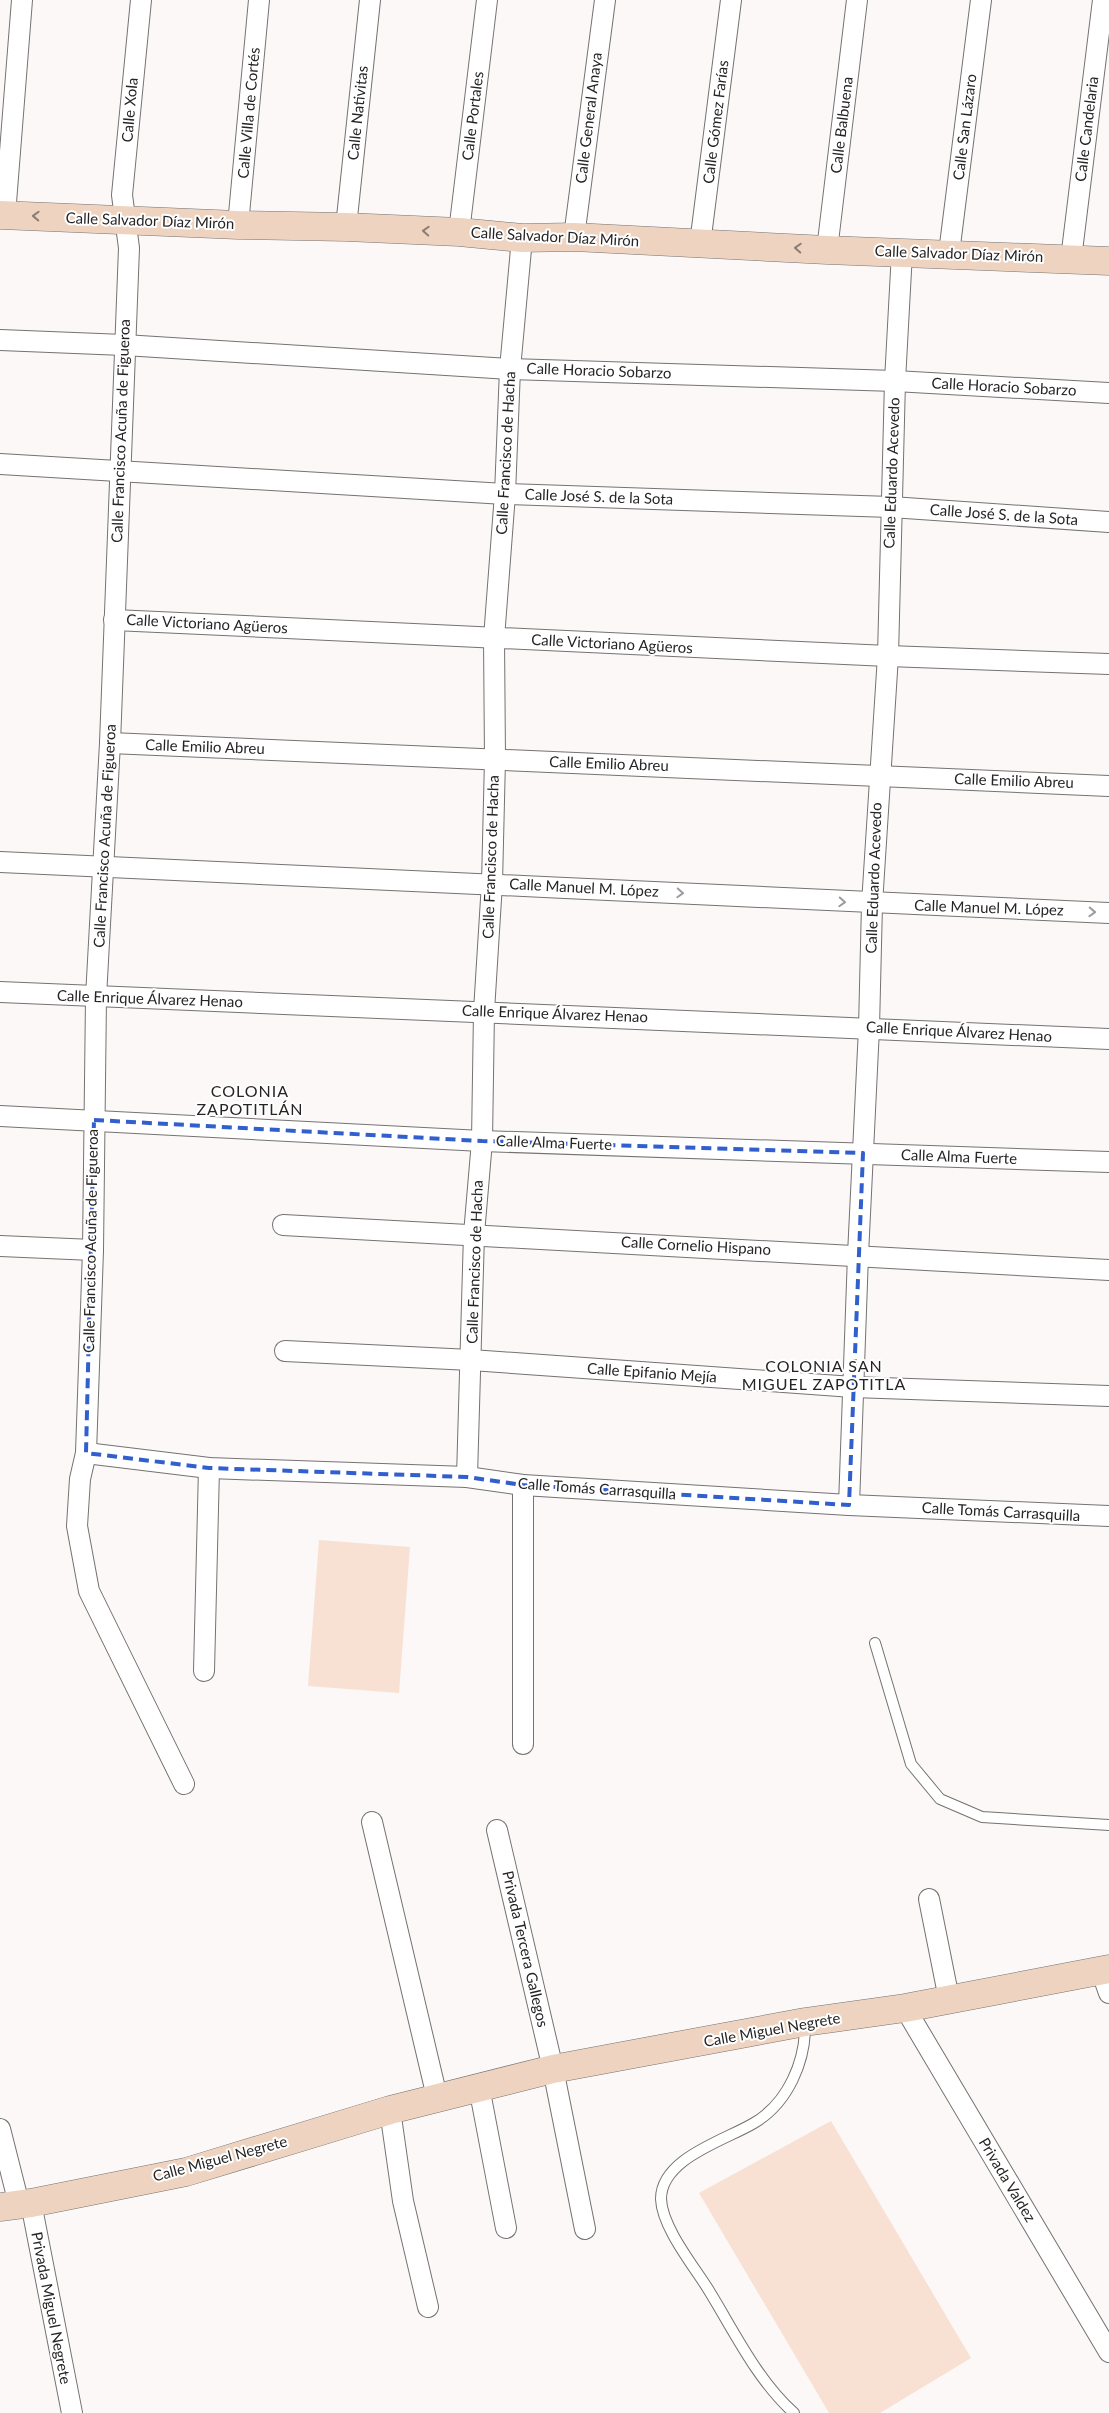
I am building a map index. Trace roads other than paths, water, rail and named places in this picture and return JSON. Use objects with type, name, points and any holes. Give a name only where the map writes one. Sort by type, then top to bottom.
[{"type":"street","points":[[2,215],[22,0]]},
{"type":"street","name":"Calle Xola","points":[[125,220],[122,195],[141,0]]},
{"type":"street","name":"Calle Villa de Cortés","points":[[238,225],[259,0]]},
{"type":"street","name":"Calle Nativitas","points":[[346,227],[370,0]]},
{"type":"street","name":"Calle Portales","points":[[458,232],[487,0]]},
{"type":"street","name":"Calle General Anaya","points":[[574,237],[605,0]]},
{"type":"street","name":"Calle Gómez Farías","points":[[700,244],[731,0]]},
{"type":"street","name":"Calle Balbuena","points":[[827,250],[857,0]]},
{"type":"street","name":"Calle San Lázaro","points":[[949,253],[981,0]]},
{"type":"street","name":"Calle Candelaria","points":[[1071,259],[1103,0]]},
{"type":"street","name":"Calle Salvador Díaz Mirón","points":[[2,215],[238,225],[346,227],[458,232],[522,238],[574,237],[827,250],[949,253],[1109,261]]},
{"type":"street","name":"Calle Francisco Acuña de Figueroa","points":[[125,220],[129,248],[110,743],[96,997],[93,1250],[86,1453],[80,1479],[76,1526],[89,1591],[184,1784]]},
{"type":"street","name":"Calle Francisco de Hacha","points":[[467,1477],[474,1234],[482,1141],[484,1011],[492,883],[495,759],[494,638],[505,494],[510,369],[522,238]]},
{"type":"street","name":"Calle Eduardo Acevedo","points":[[849,1505],[869,1028],[872,904],[878,776],[888,656],[894,381],[902,252]]},
{"type":"street","name":"Calle Horacio Sobarzo","points":[[0,340],[124,345],[510,369],[894,381],[1109,393]]},
{"type":"street","name":"Calle José S. de la Sota","points":[[0,464],[505,494],[891,507],[1109,522]]},
{"type":"street","name":"Calle Victoriano Agüeros","points":[[114,620],[888,656],[1109,664]]},
{"type":"street","name":"Calle Emilio Abreu","points":[[110,743],[1109,786]]},
{"type":"street","name":"Calle Manuel M. López","points":[[0,862],[492,883],[872,904],[1109,913]]},
{"type":"street","name":"Calle Enrique Álvarez Henao","points":[[0,992],[484,1011],[1109,1039]]},
{"type":"street","name":"Calle Alma Fuerte","points":[[0,1116],[482,1141],[1109,1162]]},
{"type":"street","name":"Calle Cornelio Hispano","points":[[283,1225],[1109,1270]]},
{"type":"street","points":[[0,1246],[93,1250]]},
{"type":"street","name":"Calle Epifanio Mejía","points":[[285,1352],[471,1360],[853,1387],[1109,1396]]},
{"type":"street","name":"Calle Tomás Carrasquilla","points":[[86,1453],[210,1468],[467,1477],[523,1485],[849,1505],[1109,1516]]},
{"type":"street","points":[[204,1671],[210,1468]]},
{"type":"street","points":[[523,1485],[523,1744]]},
{"type":"street","points":[[372,1822],[437,2097]]},
{"type":"street","name":"Privada Tercera Gallegos","points":[[497,1830],[554,2068],[585,2229]]},
{"type":"street","points":[[929,1899],[949,1999]]},
{"type":"street","name":"Calle Miguel Negrete","points":[[17,2205],[186,2172],[390,2110],[554,2068],[805,2022],[1106,1977]]},
{"type":"street","name":"Privada Valdez","points":[[905,2008],[1109,2352]]},
{"type":"street","points":[[479,2087],[506,2228]]},
{"type":"street","points":[[390,2110],[404,2201],[428,2307]]},
{"type":"street","name":"Privada Miguel Negrete","points":[[0,2129],[17,2205],[72,2413]]},
{"type":"lane","points":[[874,1643],[911,1764],[940,1799],[982,1817],[1109,1825]]},
{"type":"lane","points":[[794,2413],[780,2400],[752,2362],[669,2227],[661,2198],[665,2181],[673,2170],[719,2139],[754,2123],[768,2112],[784,2094],[798,2069],[805,2037],[805,2022]]},
{"type":"district","name":"COLONIA ZAPOTITLÁN","points":[[250,1100]]},
{"type":"district","name":"COLONIA SAN MIGUEL ZAPOTITLA","points":[[824,1375]]}]
